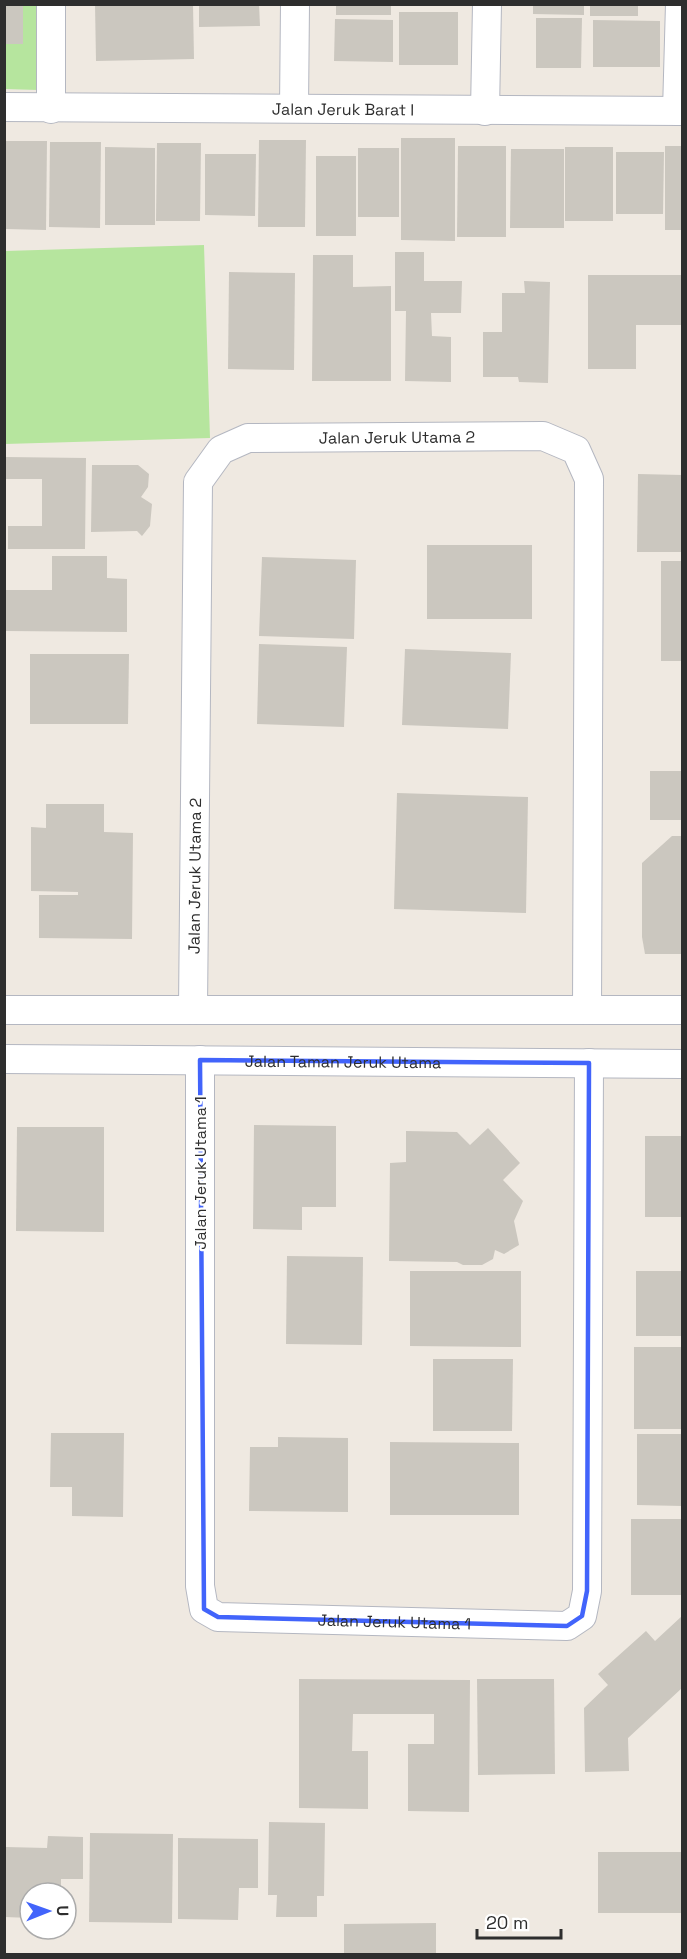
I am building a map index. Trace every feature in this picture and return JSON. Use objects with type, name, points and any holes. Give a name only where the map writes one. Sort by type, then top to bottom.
[{"type":"street","points":[[51,4],[51,109]]},
{"type":"street","points":[[294,108],[295,4]]},
{"type":"street","points":[[485,111],[487,4]]},
{"type":"street","points":[[680,4],[680,111]]},
{"type":"street","name":"Jalan Jeruk Barat I","points":[[4,107],[680,111]]},
{"type":"street","name":"Jalan Jeruk Utama 2","points":[[193,1010],[198,482],[221,450],[248,438],[543,436],[576,450],[589,479],[587,1010]]},
{"type":"street","points":[[4,1010],[682,1011]]},
{"type":"street","name":"Jalan Taman Jeruk Utama","points":[[4,1059],[682,1064]]},
{"type":"street","name":"Jalan Jeruk Utama 1","points":[[200,1060],[200,1586],[204,1609],[218,1617],[567,1626],[582,1616],[588,1591],[589,1063]]},
{"type":"highlighted area","points":[[200,1060],[589,1063],[587,1591],[582,1616],[567,1626],[218,1617],[204,1609]]},
{"type":"green space","points":[[5,5],[38,5],[38,90],[5,89]]},
{"type":"green space","points":[[204,245],[210,438],[5,444],[5,251]]},
{"type":"building","points":[[4,4],[23,4],[23,44],[4,44]]},
{"type":"building","points":[[95,4],[193,4],[194,59],[96,61]]},
{"type":"building","points":[[199,4],[259,4],[260,26],[199,27]]},
{"type":"building","points":[[336,4],[391,4],[391,15],[336,15]]},
{"type":"building","points":[[533,4],[584,4],[584,15],[533,14]]},
{"type":"building","points":[[590,4],[638,4],[638,16],[590,16]]},
{"type":"building","points":[[399,12],[458,12],[458,65],[399,65]]},
{"type":"building","points":[[536,18],[582,18],[581,68],[536,68]]},
{"type":"building","points":[[335,19],[393,20],[393,62],[334,61]]},
{"type":"building","points":[[593,20],[660,21],[660,67],[593,67]]},
{"type":"building","points":[[401,138],[455,138],[455,241],[401,240]]},
{"type":"building","points":[[259,140],[306,140],[305,227],[258,227]]},
{"type":"building","points":[[6,141],[47,141],[46,230],[6,229]]},
{"type":"building","points":[[50,142],[101,142],[100,228],[49,227]]},
{"type":"building","points":[[157,143],[201,143],[200,221],[156,221]]},
{"type":"building","points":[[458,146],[506,146],[506,237],[457,237]]},
{"type":"building","points":[[665,146],[682,146],[682,230],[665,230]]},
{"type":"building","points":[[105,147],[155,148],[155,225],[105,225]]},
{"type":"building","points":[[565,147],[613,147],[613,221],[565,221]]},
{"type":"building","points":[[358,148],[399,148],[399,217],[358,217]]},
{"type":"building","points":[[511,149],[564,149],[564,228],[510,228]]},
{"type":"building","points":[[616,152],[664,152],[663,214],[616,214]]},
{"type":"building","points":[[205,154],[256,154],[255,216],[205,215]]},
{"type":"building","points":[[316,156],[356,156],[356,236],[316,236]]},
{"type":"building","points":[[395,252],[424,252],[424,281],[462,281],[461,313],[431,313],[432,336],[451,337],[451,382],[405,381],[406,311],[395,311]]},
{"type":"building","points":[[313,255],[353,255],[353,287],[391,286],[391,381],[312,381]]},
{"type":"building","points":[[229,272],[295,273],[294,370],[228,369]]},
{"type":"building","points":[[588,275],[682,275],[682,325],[636,325],[636,369],[588,369]]},
{"type":"building","points":[[524,281],[550,282],[548,383],[519,382],[518,377],[483,377],[483,332],[502,332],[502,293],[525,293]]},
{"type":"building","points":[[6,457],[86,458],[85,549],[8,549],[8,526],[42,526],[42,479],[6,479]]},
{"type":"building","points":[[92,465],[138,465],[149,474],[148,487],[141,497],[152,504],[150,526],[142,536],[137,531],[91,532]]},
{"type":"building","points":[[638,474],[682,475],[682,552],[637,552]]},
{"type":"building","points":[[427,545],[532,545],[532,619],[427,619]]},
{"type":"building","points":[[52,556],[107,556],[107,578],[127,579],[127,632],[5,631],[5,590],[52,590]]},
{"type":"building","points":[[262,557],[356,560],[354,639],[259,636]]},
{"type":"building","points":[[661,561],[682,561],[682,661],[661,661]]},
{"type":"building","points":[[259,644],[347,647],[344,727],[257,724]]},
{"type":"building","points":[[405,649],[511,653],[508,729],[402,725]]},
{"type":"building","points":[[30,654],[129,654],[128,724],[30,724]]},
{"type":"building","points":[[650,771],[682,771],[682,820],[650,820]]},
{"type":"building","points":[[397,793],[528,797],[526,913],[394,909]]},
{"type":"building","points":[[46,804],[104,804],[104,832],[133,833],[132,939],[39,938],[39,895],[78,895],[78,892],[31,891],[31,827],[46,828]]},
{"type":"building","points":[[672,836],[682,836],[682,954],[645,954],[642,937],[642,863]]},
{"type":"building","points":[[254,1125],[336,1126],[336,1207],[302,1207],[302,1230],[253,1229]]},
{"type":"building","points":[[17,1127],[104,1127],[104,1232],[16,1231]]},
{"type":"building","points":[[488,1128],[520,1163],[503,1180],[523,1201],[514,1221],[519,1245],[504,1254],[495,1250],[493,1259],[482,1265],[463,1265],[457,1262],[389,1261],[390,1163],[406,1162],[406,1131],[457,1132],[470,1145]]},
{"type":"building","points":[[645,1136],[682,1136],[682,1217],[645,1217]]},
{"type":"building","points":[[287,1256],[363,1257],[362,1345],[286,1344]]},
{"type":"building","points":[[410,1271],[521,1271],[521,1347],[410,1346]]},
{"type":"building","points":[[636,1271],[682,1271],[682,1336],[636,1336]]},
{"type":"building","points":[[634,1347],[682,1347],[682,1429],[634,1429]]},
{"type":"building","points":[[433,1359],[513,1359],[512,1431],[433,1431]]},
{"type":"building","points":[[51,1433],[124,1433],[123,1517],[72,1516],[72,1487],[50,1487]]},
{"type":"building","points":[[637,1434],[682,1434],[682,1506],[637,1505]]},
{"type":"building","points":[[278,1437],[348,1438],[348,1512],[249,1511],[250,1447],[278,1447]]},
{"type":"building","points":[[390,1442],[519,1443],[519,1515],[390,1515]]},
{"type":"building","points":[[631,1519],[682,1519],[682,1595],[631,1595]]},
{"type":"building","points":[[682,1616],[682,1688],[628,1738],[629,1771],[585,1772],[584,1708],[608,1685],[598,1674],[646,1631],[655,1641]]},
{"type":"building","points":[[299,1679],[470,1680],[469,1812],[408,1811],[408,1744],[434,1744],[434,1714],[353,1714],[352,1751],[368,1751],[368,1809],[299,1808]]},
{"type":"building","points":[[477,1679],[554,1679],[555,1774],[478,1775]]},
{"type":"building","points":[[269,1822],[325,1823],[324,1896],[317,1896],[317,1917],[276,1917],[277,1895],[268,1895]]},
{"type":"building","points":[[90,1833],[173,1834],[172,1923],[89,1922]]},
{"type":"building","points":[[48,1836],[83,1837],[83,1879],[18,1881],[18,1918],[5,1917],[6,1847],[47,1848]]},
{"type":"building","points":[[178,1838],[258,1839],[258,1888],[239,1888],[238,1920],[178,1919]]},
{"type":"building","points":[[598,1852],[682,1852],[682,1913],[598,1913]]},
{"type":"building","points":[[436,1923],[436,1954],[344,1954],[344,1924]]}]
